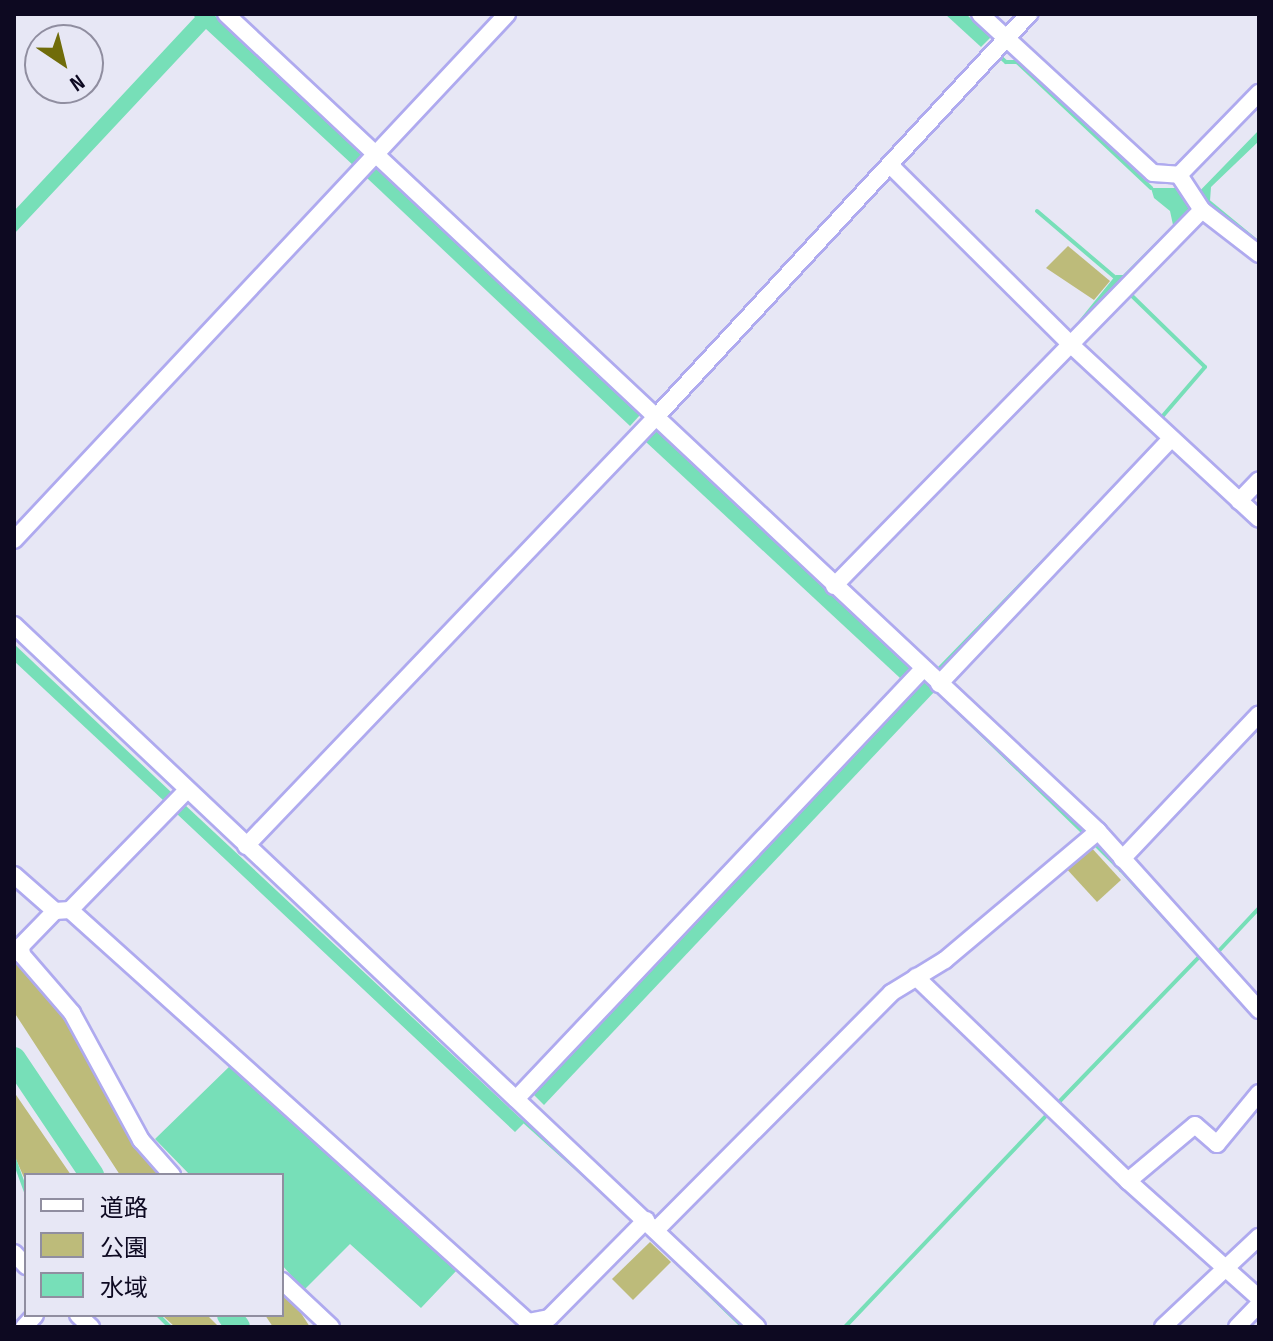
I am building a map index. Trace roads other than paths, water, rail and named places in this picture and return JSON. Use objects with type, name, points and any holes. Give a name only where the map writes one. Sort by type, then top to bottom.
[{"type":"street","points":[[226,14],[369,162],[648,426],[834,586],[915,677],[939,684],[1093,835],[1127,864],[1259,1010]]},
{"type":"street","points":[[14,540],[507,14]]},
{"type":"street","points":[[980,14],[999,47],[1153,173],[1179,175]]},
{"type":"street","points":[[246,846],[648,426],[1029,14]]},
{"type":"street","points":[[1179,175],[1259,93]]},
{"type":"street","points":[[891,166],[1068,342],[1259,519]]},
{"type":"street","points":[[1179,175],[1202,210],[1259,254]]},
{"type":"street","points":[[834,586],[1068,342],[1202,210]]},
{"type":"street","points":[[939,684],[1171,439]]},
{"type":"street","points":[[1239,501],[1259,480]]},
{"type":"street","points":[[14,625],[179,800],[246,846],[757,1327]]},
{"type":"street","points":[[523,1106],[915,677]]},
{"type":"street","points":[[1127,864],[1259,714]]},
{"type":"street","points":[[170,1173],[141,1140],[72,1013],[22,955],[21,946],[179,800]]},
{"type":"street","points":[[14,875],[62,910],[528,1322],[549,1318],[651,1225],[891,993],[945,960],[1093,835]]},
{"type":"street","points":[[916,977],[1053,1109],[1134,1176],[1229,1267],[1259,1301],[1237,1327]]},
{"type":"street","points":[[1134,1176],[1195,1125],[1217,1144],[1258,1098]]},
{"type":"street","points":[[1163,1327],[1259,1237]]},
{"type":"street","points":[[284,1283],[331,1327]]},
{"type":"water","points":[[192,14],[213,14],[364,155],[354,166],[206,29],[14,234],[14,211],[195,17]]},
{"type":"water","points":[[945,14],[966,14],[991,37],[981,47]]},
{"type":"water","points":[[1259,130],[1259,141],[1211,187],[1210,201],[1192,207],[1190,216],[1068,334],[1116,275],[1123,275],[1173,225],[1170,211],[1154,198],[1151,188],[1178,188],[1189,202]]},
{"type":"water","points":[[377,167],[640,415],[630,426],[367,178]]},
{"type":"water","points":[[657,430],[910,668],[900,678],[646,442]]},
{"type":"water","points":[[14,644],[171,792],[164,801],[14,661]]},
{"type":"water","points":[[926,680],[936,690],[544,1105],[532,1093]]},
{"type":"water","points":[[185,805],[525,1122],[515,1132],[177,814]]},
{"type":"water","points":[[232,1064],[458,1269],[421,1308],[350,1244],[304,1290],[284,1267],[284,1173],[188,1173],[155,1139]]},
{"type":"waterway","points":[[997,54],[1006,62],[1017,62],[1151,188]]},
{"type":"waterway","points":[[1209,202],[1259,243]]},
{"type":"waterway","points":[[1037,211],[1117,279]]},
{"type":"waterway","points":[[1129,293],[1205,367],[1161,418]]},
{"type":"waterway","points":[[937,671],[1068,536]]},
{"type":"waterway","points":[[938,692],[1084,833]]},
{"type":"waterway","points":[[1093,842],[1121,870],[1124,867]]},
{"type":"waterway","points":[[1121,870],[1192,948]]},
{"type":"waterway","points":[[1215,955],[1259,908]]},
{"type":"waterway","points":[[1057,1104],[1200,956]]},
{"type":"waterway","points":[[888,987],[920,966]]},
{"type":"waterway","points":[[14,1059],[91,1173]]},
{"type":"waterway","points":[[1059,1103],[1132,1173]]},
{"type":"waterway","points":[[845,1327],[1051,1111]]},
{"type":"waterway","points":[[525,1122],[596,1186]]},
{"type":"waterway","points":[[14,1159],[24,1186]]},
{"type":"waterway","points":[[670,1256],[743,1327]]},
{"type":"waterway","points":[[160,1317],[170,1327]]},
{"type":"waterway","points":[[230,1317],[238,1327]]}]
